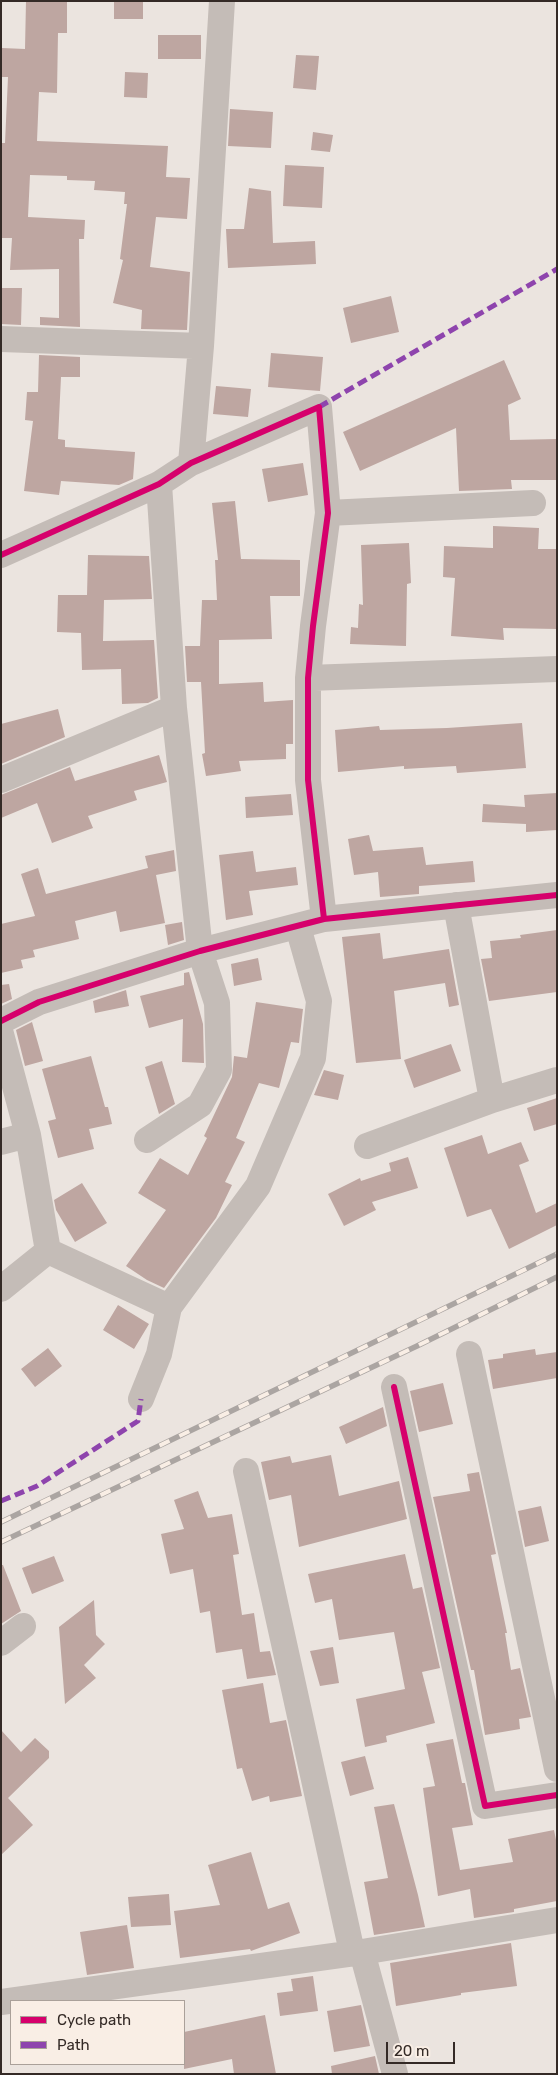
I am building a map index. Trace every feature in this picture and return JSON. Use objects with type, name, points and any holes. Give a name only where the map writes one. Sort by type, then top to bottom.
[{"type":"street","points":[[191,463],[201,346],[222,1]]},
{"type":"street","points":[[1,339],[201,346]]},
{"type":"street","points":[[1,555],[159,484],[191,463],[319,407],[328,513],[308,678],[308,780],[324,919]]},
{"type":"street","points":[[147,1140],[200,1105],[219,1070],[216,1003],[200,951],[174,708],[159,484]]},
{"type":"street","points":[[328,513],[533,503]]},
{"type":"street","points":[[308,678],[557,669]]},
{"type":"street","points":[[1,780],[174,708]]},
{"type":"street","points":[[1,1021],[39,1002],[200,951],[324,919],[557,895]]},
{"type":"street","points":[[456,905],[492,1100]]},
{"type":"street","points":[[141,1399],[159,1354],[169,1307],[258,1186],[312,1058],[319,1000],[298,927]]},
{"type":"street","points":[[1,1034],[28,1135],[48,1251]]},
{"type":"street","points":[[367,1146],[492,1100],[557,1080]]},
{"type":"street","points":[[1,1142],[28,1135]]},
{"type":"street","points":[[48,1251],[169,1307]]},
{"type":"street","points":[[1,1289],[48,1251]]},
{"type":"street","points":[[469,1354],[557,1769]]},
{"type":"street","points":[[394,1387],[484,1806],[557,1795]]},
{"type":"street","points":[[246,1471],[357,1952],[395,2074]]},
{"type":"street","points":[[1,1643],[23,1626]]},
{"type":"street","points":[[15,2000],[357,1952],[557,1920]]},
{"type":"building","points":[[26,1],[67,1],[67,33],[58,33],[57,93],[39,92],[37,141],[168,146],[166,177],[190,178],[187,219],[156,217],[150,267],[190,272],[187,330],[141,329],[142,310],[113,303],[123,260],[120,259],[127,204],[124,204],[125,192],[94,190],[95,181],[67,180],[67,176],[30,175],[28,217],[85,220],[84,239],[79,239],[80,327],[40,325],[40,317],[59,318],[59,269],[10,270],[12,238],[1,238],[1,143],[5,143],[8,77],[1,77],[2,48],[25,49]]},
{"type":"building","points":[[114,1],[143,1],[143,19],[114,19]]},
{"type":"building","points":[[158,35],[201,35],[201,59],[158,59]]},
{"type":"building","points":[[296,55],[319,56],[316,90],[293,88]]},
{"type":"building","points":[[125,72],[148,73],[147,98],[124,97]]},
{"type":"building","points":[[230,109],[273,112],[271,148],[228,146]]},
{"type":"building","points":[[313,132],[333,135],[330,152],[311,150]]},
{"type":"building","points":[[285,165],[324,167],[322,208],[283,206]]},
{"type":"building","points":[[249,188],[271,191],[273,243],[315,241],[316,264],[228,268],[226,229],[244,229]]},
{"type":"building","points":[[1,288],[22,288],[21,325],[1,324]]},
{"type":"building","points":[[391,296],[399,332],[351,343],[343,308]]},
{"type":"building","points":[[271,353],[323,357],[320,391],[268,387]]},
{"type":"building","points":[[39,355],[80,357],[80,377],[61,377],[58,439],[65,440],[65,447],[135,452],[133,479],[119,485],[61,481],[59,495],[24,491],[33,421],[25,420],[27,392],[38,392]]},
{"type":"building","points":[[504,360],[521,399],[508,405],[510,440],[557,439],[557,480],[511,480],[512,489],[459,491],[456,428],[360,471],[343,432]]},
{"type":"building","points":[[216,386],[251,389],[248,417],[213,414]]},
{"type":"building","points":[[303,463],[308,495],[268,502],[262,469]]},
{"type":"building","points":[[235,501],[241,559],[300,560],[300,596],[270,596],[272,639],[219,640],[219,684],[263,682],[264,702],[293,700],[293,744],[286,744],[286,759],[239,761],[241,771],[206,776],[202,754],[205,753],[201,682],[187,682],[185,646],[200,646],[202,600],[217,600],[215,560],[218,560],[212,503]]},
{"type":"building","points":[[493,526],[539,528],[538,549],[557,549],[557,629],[503,628],[504,640],[451,636],[455,578],[443,577],[444,546],[493,548]]},
{"type":"building","points":[[409,543],[411,583],[407,584],[406,646],[350,644],[351,627],[358,628],[359,604],[363,605],[361,545]]},
{"type":"building","points":[[88,555],[149,556],[152,599],[104,600],[103,641],[154,640],[158,698],[148,703],[122,704],[121,669],[82,670],[81,633],[57,632],[58,595],[87,595]]},
{"type":"building","points":[[58,709],[65,737],[1,764],[1,724]]},
{"type":"building","points":[[522,723],[526,768],[457,773],[456,766],[404,769],[404,766],[338,772],[335,730],[379,726],[380,730]]},
{"type":"building","points":[[159,755],[167,782],[134,791],[137,800],[88,816],[93,828],[52,843],[37,803],[1,818],[1,795],[70,767],[75,781]]},
{"type":"building","points":[[557,793],[557,830],[526,832],[526,824],[482,822],[483,804],[525,807],[524,795]]},
{"type":"building","points":[[291,794],[293,815],[246,818],[245,797]]},
{"type":"building","points":[[369,835],[373,851],[423,847],[426,865],[473,861],[475,882],[419,886],[419,894],[380,897],[378,872],[354,875],[348,839]]},
{"type":"building","points":[[174,850],[176,871],[156,875],[165,923],[120,932],[116,911],[75,921],[79,939],[33,950],[35,957],[21,960],[23,968],[1,973],[1,924],[35,916],[21,874],[38,868],[46,894],[148,868],[145,856]]},
{"type":"building","points":[[253,851],[256,872],[296,867],[298,885],[249,891],[253,915],[226,920],[219,855]]},
{"type":"building","points":[[182,922],[184,940],[168,945],[165,925]]},
{"type":"building","points":[[557,930],[557,992],[489,1001],[481,959],[492,958],[490,941],[521,938],[520,935]]},
{"type":"building","points":[[380,933],[383,959],[449,949],[459,1005],[449,1007],[445,983],[394,991],[401,1059],[356,1063],[342,937]]},
{"type":"building","points":[[258,958],[262,980],[234,986],[231,964]]},
{"type":"building","points":[[189,972],[203,1024],[204,1063],[182,1062],[183,1019],[149,1028],[140,996],[184,985],[184,973]]},
{"type":"building","points":[[9,984],[12,999],[1,1004],[1,985]]},
{"type":"building","points":[[126,990],[129,1006],[95,1013],[93,1001]]},
{"type":"building","points":[[256,1002],[303,1009],[299,1043],[291,1042],[279,1088],[259,1083],[236,1138],[245,1142],[225,1182],[232,1185],[216,1218],[164,1288],[147,1280],[126,1266],[166,1210],[138,1193],[160,1158],[188,1175],[207,1138],[204,1136],[232,1077],[234,1056],[247,1058]]},
{"type":"building","points":[[32,1022],[43,1061],[25,1066],[16,1030]]},
{"type":"building","points":[[451,1044],[461,1071],[414,1088],[404,1060]]},
{"type":"building","points":[[91,1056],[105,1107],[108,1107],[112,1124],[89,1129],[94,1149],[58,1158],[48,1121],[56,1119],[42,1069]]},
{"type":"building","points":[[162,1061],[175,1104],[159,1114],[145,1067]]},
{"type":"building","points":[[324,1070],[344,1075],[338,1100],[314,1095]]},
{"type":"building","points":[[557,1098],[557,1124],[534,1131],[527,1108]]},
{"type":"building","points":[[482,1135],[488,1154],[521,1142],[529,1161],[519,1165],[536,1213],[557,1203],[557,1225],[509,1249],[491,1209],[467,1217],[444,1148]]},
{"type":"building","points":[[408,1157],[418,1188],[372,1202],[376,1210],[344,1226],[328,1194],[360,1178],[361,1181],[391,1171],[389,1163]]},
{"type":"building","points":[[82,1183],[107,1223],[75,1242],[56,1210],[54,1200]]},
{"type":"building","points":[[118,1305],[149,1324],[134,1349],[103,1330]]},
{"type":"building","points":[[48,1348],[62,1366],[35,1387],[21,1369]]},
{"type":"building","points":[[535,1349],[536,1355],[557,1352],[557,1378],[493,1389],[488,1360],[503,1358],[503,1354]]},
{"type":"building","points":[[443,1383],[453,1424],[419,1432],[410,1391]]},
{"type":"building","points":[[383,1407],[387,1426],[346,1444],[339,1427]]},
{"type":"building","points":[[331,1455],[339,1496],[399,1481],[407,1519],[299,1547],[291,1495],[269,1500],[261,1462],[290,1456],[292,1463]]},
{"type":"building","points":[[479,1472],[496,1554],[491,1555],[507,1633],[505,1633],[511,1670],[520,1668],[531,1717],[519,1719],[520,1729],[485,1735],[474,1670],[471,1670],[433,1497],[470,1491],[467,1474]]},
{"type":"building","points":[[198,1491],[208,1518],[232,1514],[239,1554],[233,1555],[242,1615],[254,1613],[260,1652],[270,1651],[276,1675],[247,1679],[242,1649],[216,1653],[210,1611],[200,1613],[193,1569],[170,1574],[161,1534],[184,1529],[174,1500]]},
{"type":"building","points":[[541,1506],[549,1541],[525,1547],[518,1511]]},
{"type":"building","points":[[405,1554],[413,1589],[422,1587],[440,1668],[422,1672],[435,1723],[386,1736],[387,1742],[365,1747],[356,1699],[405,1689],[394,1632],[339,1640],[332,1599],[315,1603],[308,1574]]},
{"type":"building","points":[[54,1556],[64,1581],[32,1594],[22,1568]]},
{"type":"building","points":[[1,1565],[3,1565],[21,1611],[1,1624]]},
{"type":"building","points":[[94,1600],[96,1635],[105,1644],[84,1665],[96,1678],[65,1704],[59,1627]]},
{"type":"building","points":[[333,1647],[339,1683],[320,1686],[310,1651]]},
{"type":"building","points":[[263,1683],[270,1723],[286,1720],[302,1796],[270,1802],[269,1796],[252,1801],[242,1768],[237,1769],[222,1690]]},
{"type":"building","points":[[1,1730],[21,1752],[35,1738],[49,1751],[49,1758],[8,1798],[33,1825],[1,1855]]},
{"type":"building","points":[[453,1739],[462,1783],[465,1783],[473,1825],[452,1828],[460,1870],[513,1862],[508,1839],[554,1830],[557,1845],[557,1901],[514,1909],[514,1912],[474,1918],[470,1889],[438,1896],[423,1788],[435,1786],[426,1744]]},
{"type":"building","points":[[365,1756],[374,1789],[350,1796],[341,1762]]},
{"type":"building","points":[[394,1804],[425,1927],[374,1935],[364,1882],[388,1878],[374,1807]]},
{"type":"building","points":[[251,1852],[268,1909],[289,1902],[300,1933],[251,1951],[250,1949],[180,1958],[174,1911],[220,1905],[208,1865]]},
{"type":"building","points":[[169,1894],[171,1925],[131,1927],[128,1897]]},
{"type":"building","points":[[127,1925],[134,1968],[87,1975],[80,1932]]},
{"type":"building","points":[[511,1943],[517,1986],[461,1993],[461,1995],[396,2006],[390,1963]]},
{"type":"building","points":[[313,1976],[318,2011],[280,2016],[277,1993],[293,1991],[291,1979]]},
{"type":"building","points":[[361,2005],[370,2046],[334,2052],[327,2011]]},
{"type":"building","points":[[265,2015],[276,2074],[234,2074],[232,2059],[184,2069],[185,2032]]},
{"type":"building","points":[[375,2056],[379,2074],[332,2074],[331,2066]]},
{"type":"railway","points":[[1,1522],[557,1254]]},
{"type":"railway","points":[[1,1542],[417,1346],[557,1277]]},
{"type":"marked path","points":[[319,407],[557,269]]},
{"type":"marked path","points":[[1,1501],[37,1486],[138,1421],[141,1399]]},
{"type":"cycle path","points":[[1,555],[159,484],[191,463],[319,407],[328,513],[308,678],[308,780],[324,919]]},
{"type":"cycle path","points":[[1,1021],[39,1002],[200,951],[324,919],[557,895]]},
{"type":"cycle path","points":[[394,1387],[485,1806],[557,1795]]}]
